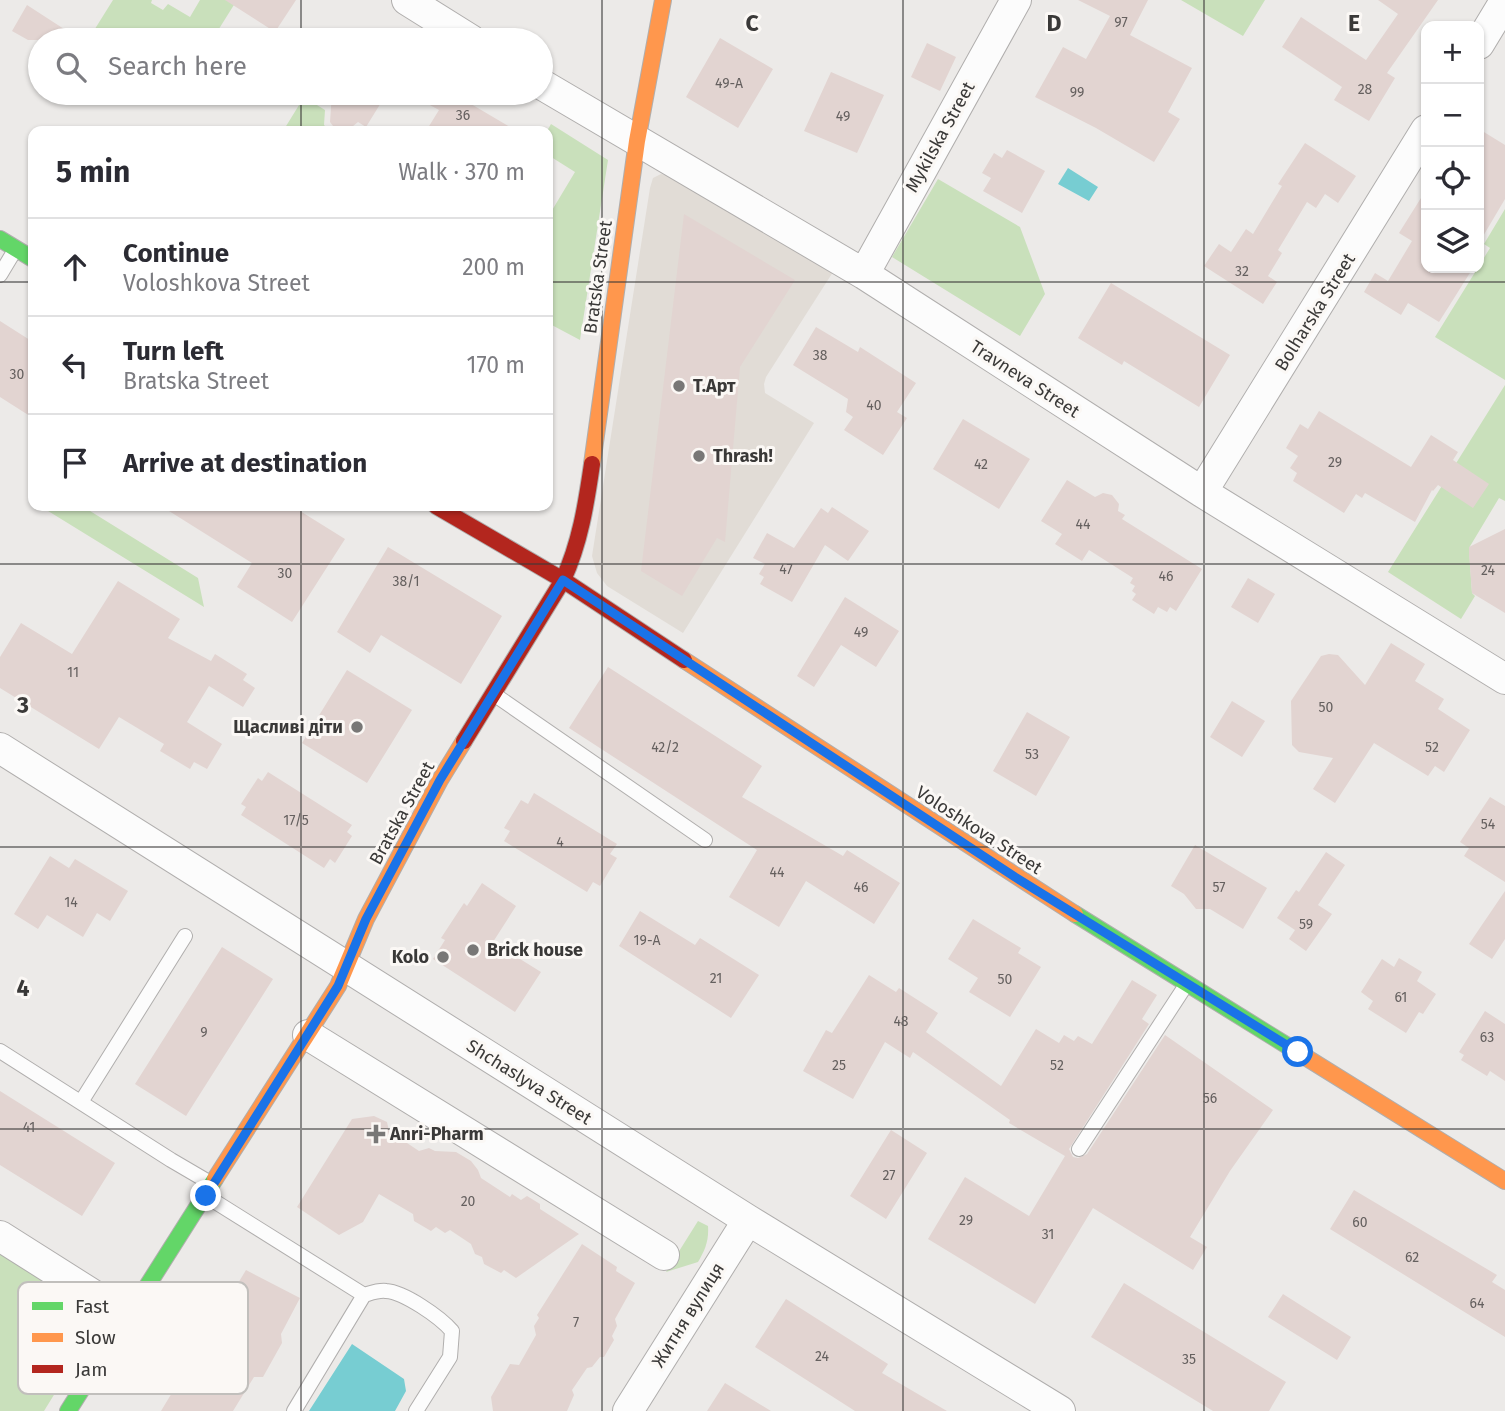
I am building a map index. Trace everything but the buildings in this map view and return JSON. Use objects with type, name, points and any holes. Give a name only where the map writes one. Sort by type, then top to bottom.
[{"type":"street","points":[[407,0],[452,28]]},
{"type":"street","points":[[637,141],[663,0]]},
{"type":"street","name":"Mykilska Street","points":[[864,274],[1016,0]]},
{"type":"street","points":[[1484,36],[1505,1]]},
{"type":"street","name":"Travneva Street","points":[[553,91],[864,274],[1202,492],[1505,679]]},
{"type":"street","name":"Bolharska Street","points":[[1202,492],[1421,138]]},
{"type":"street","name":"Bratska Street","points":[[151,1282],[338,986],[366,919],[440,780],[563,580],[575,554],[585,511],[637,141]]},
{"type":"street","points":[[0,239],[28,257]]},
{"type":"street","name":"Voloshkova Street","points":[[445,511],[563,580],[1015,877],[1505,1181]]},
{"type":"street","name":"Shchaslyva Street","points":[[0,748],[748,1220],[1060,1411]]},
{"type":"street","points":[[308,1035],[664,1255]]},
{"type":"street","name":"Житня вулиця","points":[[628,1411],[748,1220]]},
{"type":"street","points":[[0,1236],[73,1282]]},
{"type":"street","name":"Bratska Street","points":[[68,1411],[79,1394]]},
{"type":"lane","points":[[0,275],[16,249]]},
{"type":"lane","points":[[493,694],[705,839]]},
{"type":"lane","points":[[81,1102],[185,936]]},
{"type":"lane","points":[[1079,1149],[1187,983]]},
{"type":"lane","points":[[0,1051],[171,1160],[210,1190],[364,1295]]},
{"type":"lane","points":[[294,1411],[364,1295],[384,1290],[397,1293],[444,1321],[452,1331],[450,1357],[416,1411]]},
{"type":"shaded area","points":[[661,174],[671,176],[833,272],[764,384],[765,393],[814,423],[683,633],[607,586],[597,573],[592,556],[650,188],[653,178]]},
{"type":"green space","points":[[113,0],[152,0],[151,3],[163,10],[168,4],[190,17],[200,0],[237,0],[220,28],[96,28]]},
{"type":"green space","points":[[1181,0],[1265,0],[1243,36]]},
{"type":"green space","points":[[299,105],[317,105],[325,110],[325,126],[286,126]]},
{"type":"green space","points":[[551,124],[608,160],[580,340],[553,326],[553,209],[575,172],[553,158],[553,126],[550,126]]},
{"type":"green space","points":[[938,179],[1020,227],[1045,294],[1020,336],[892,257]]},
{"type":"green space","points":[[1505,209],[1505,380],[1435,337],[1475,273],[1484,273],[1484,258],[1490,248],[1484,244]]},
{"type":"green space","points":[[1505,385],[1505,501],[1499,498],[1469,548],[1472,593],[1475,596],[1461,619],[1388,572]]},
{"type":"green space","points":[[48,511],[90,511],[198,578],[204,607]]},
{"type":"green space","points":[[698,1221],[708,1226],[708,1231],[706,1245],[698,1262],[666,1272]]},
{"type":"green space","points":[[0,1252],[47,1282],[18,1282],[18,1394],[54,1394],[44,1411],[0,1411]]},
{"type":"water","points":[[1068,168],[1098,187],[1089,201],[1058,184]]},
{"type":"water","points":[[352,1344],[404,1379],[406,1391],[395,1411],[309,1411]]},
{"type":"traffic: fast","points":[[0,239],[28,256]]},
{"type":"traffic: fast","points":[[1075,914],[1299,1053]]},
{"type":"traffic: fast","points":[[150,1282],[215,1179]]},
{"type":"traffic: fast","points":[[68,1411],[79,1394]]},
{"type":"traffic: slow","points":[[592,464],[637,141],[663,0]]},
{"type":"traffic: slow","points":[[684,660],[1075,914]]},
{"type":"traffic: slow","points":[[215,1179],[338,986],[366,919],[440,780],[464,741]]},
{"type":"traffic: slow","points":[[1299,1053],[1505,1181]]},
{"type":"traffic: jam","points":[[464,741],[563,580],[578,538],[592,464]]},
{"type":"traffic: jam","points":[[445,511],[563,580],[684,660]]},
{"type":"place","name":"Т.Арт","points":[[679,386]]},
{"type":"place","name":"Thrash!","points":[[699,456]]},
{"type":"place","name":"Щасливі діти","points":[[357,727]]},
{"type":"place","name":"Brick house","points":[[473,950]]},
{"type":"place","name":"Kolo","points":[[443,957]]},
{"type":"place","name":"Anri-Pharm","points":[[376,1134]]},
{"type":"route","points":[[206,1196],[338,986],[366,919],[440,780],[563,580],[1015,877],[1298,1052]]}]
